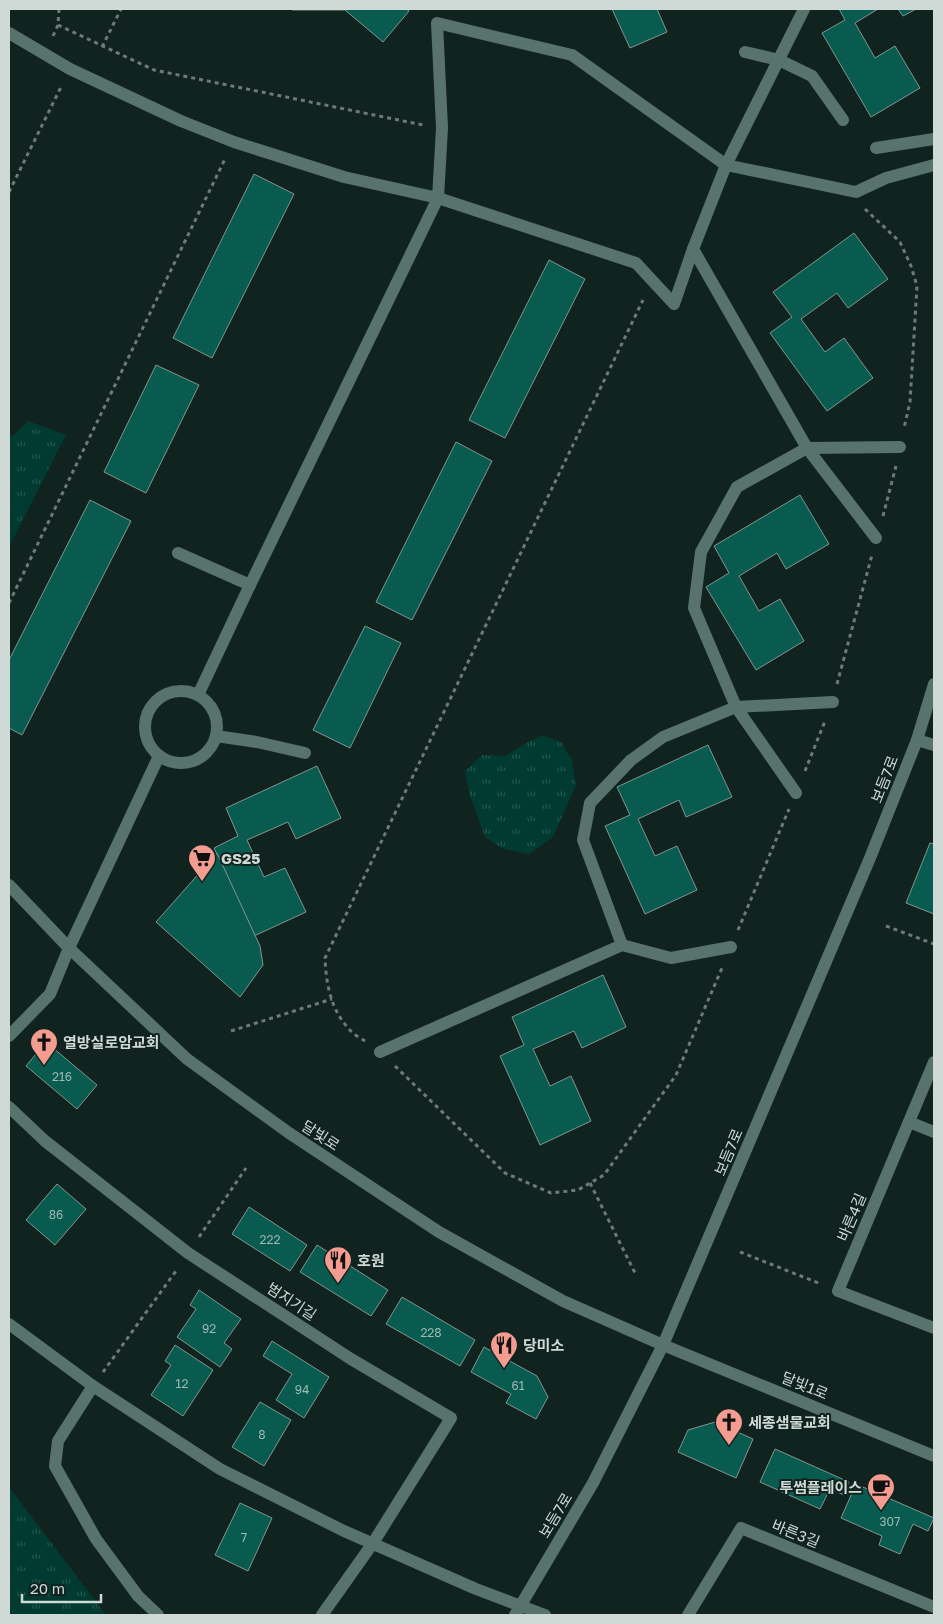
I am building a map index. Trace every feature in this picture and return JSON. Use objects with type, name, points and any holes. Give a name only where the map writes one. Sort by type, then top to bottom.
[{"type":"street","points":[[9,33],[70,69],[181,121],[234,142],[344,177],[438,198],[636,263],[674,304],[726,165],[804,9]]},
{"type":"street","points":[[198,695],[438,198],[442,128],[437,23],[572,55],[726,165],[856,192],[886,178],[934,165]]},
{"type":"street","points":[[745,52],[778,60],[812,76],[843,120]]},
{"type":"street","points":[[876,148],[934,139]]},
{"type":"street","points":[[693,249],[807,448],[876,538]]},
{"type":"street","points":[[796,793],[736,707],[694,608],[701,552],[737,487],[807,448],[900,447]]},
{"type":"street","points":[[178,553],[250,585]]},
{"type":"street","name":"보듬7로","points":[[518,1610],[593,1483],[663,1345],[870,858],[917,740],[934,684]]},
{"type":"street","points":[[176,691],[198,695],[208,703],[214,712],[218,724],[212,746],[204,755],[194,761],[182,763],[170,761],[159,756],[151,747],[146,736],[145,724],[155,702],[165,695],[176,691]]},
{"type":"street","points":[[622,945],[583,840],[590,803],[631,760],[662,737],[736,707],[832,702]]},
{"type":"street","points":[[216,736],[257,742],[305,753]]},
{"type":"street","points":[[917,740],[934,745]]},
{"type":"street","points":[[9,1036],[50,994],[69,948],[159,756]]},
{"type":"street","name":"달빛로","points":[[9,885],[69,948],[187,1059],[289,1133],[439,1232],[563,1301],[663,1345]]},
{"type":"street","points":[[380,1052],[622,945],[671,958],[731,947]]},
{"type":"street","name":"바른4길","points":[[838,1291],[934,1062]]},
{"type":"street","name":"범지기길","points":[[9,1107],[45,1141],[188,1253],[351,1359],[451,1418],[373,1543],[322,1615]]},
{"type":"street","points":[[909,1122],[934,1132]]},
{"type":"street","points":[[838,1291],[934,1328]]},
{"type":"street","points":[[9,1324],[93,1386],[220,1469],[344,1531],[476,1589],[518,1610],[546,1615]]},
{"type":"street","name":"달빛1로","points":[[663,1345],[934,1456]]},
{"type":"street","points":[[93,1386],[58,1441],[56,1466],[96,1539],[138,1596],[158,1615]]},
{"type":"street","name":"바른3길","points":[[688,1615],[741,1528],[934,1607]]},
{"type":"path","points":[[59,9],[58,25],[154,70],[442,128]]},
{"type":"path","points":[[102,47],[121,9]]},
{"type":"path","points":[[9,192],[70,69]]},
{"type":"path","points":[[9,603],[234,142]]},
{"type":"path","points":[[886,926],[934,944]]},
{"type":"path","points":[[230,1031],[332,1000]]},
{"type":"path","points":[[199,1237],[246,1168]]},
{"type":"path","points":[[590,1183],[635,1273]]},
{"type":"path","points":[[740,1252],[838,1291]]},
{"type":"path","points":[[93,1386],[176,1271]]},
{"type":"green space","points":[[28,421],[66,435],[9,547],[9,436],[14,435]]},
{"type":"green space","points":[[543,735],[561,742],[572,760],[576,785],[553,837],[529,854],[503,849],[485,837],[469,793],[465,771],[482,755],[505,756]]},
{"type":"green space","points":[[9,1487],[106,1615],[9,1615]]},
{"type":"building","points":[[292,9],[406,9],[409,11],[383,42],[345,10]]},
{"type":"building","points":[[612,9],[657,9],[667,32],[630,48]]},
{"type":"building","points":[[839,9],[878,9],[855,23],[875,58],[895,46],[920,88],[871,117],[822,33],[845,20]]},
{"type":"building","points":[[898,9],[916,9],[903,16]]},
{"type":"building","points":[[254,174],[294,194],[212,358],[173,338]]},
{"type":"building","points":[[854,233],[888,279],[848,308],[837,293],[801,319],[825,352],[844,338],[873,378],[827,411],[770,333],[792,317],[773,292]]},
{"type":"building","points":[[549,260],[585,279],[505,438],[469,420]]},
{"type":"building","points":[[156,365],[199,385],[146,493],[104,472]]},
{"type":"building","points":[[456,442],[492,461],[412,620],[376,602]]},
{"type":"building","points":[[800,495],[829,544],[786,569],[777,553],[739,576],[759,611],[780,599],[804,641],[756,670],[706,587],[729,573],[714,546]]},
{"type":"building","points":[[90,500],[131,521],[22,735],[9,728],[9,660]]},
{"type":"building","points":[[365,626],[401,643],[350,748],[313,730]]},
{"type":"building","points":[[708,745],[732,797],[686,817],[679,800],[638,819],[655,856],[677,846],[697,890],[645,914],[605,826],[630,815],[617,787]]},
{"type":"building","points":[[317,766],[341,818],[296,839],[288,822],[247,840],[264,877],[285,868],[306,912],[254,936],[214,848],[238,836],[226,808]]},
{"type":"building","points":[[930,843],[934,844],[934,914],[906,903]]},
{"type":"building","points":[[217,853],[260,946],[263,965],[240,997],[156,922]]},
{"type":"building","points":[[603,975],[626,1027],[582,1048],[574,1031],[533,1049],[550,1086],[571,1076],[591,1121],[540,1145],[500,1056],[524,1045],[512,1017]]},
{"type":"building","points":[[46,1042],[97,1085],[77,1109],[26,1066]]},
{"type":"building","points":[[57,1184],[86,1209],[55,1245],[26,1220]]},
{"type":"building","points":[[249,1207],[307,1245],[290,1271],[232,1234]]},
{"type":"building","points":[[317,1245],[388,1290],[371,1316],[300,1272]]},
{"type":"building","points":[[199,1290],[241,1319],[224,1343],[232,1349],[220,1367],[177,1337],[196,1309],[190,1305]]},
{"type":"building","points":[[402,1297],[475,1340],[460,1366],[386,1324]]},
{"type":"building","points":[[272,1341],[329,1377],[304,1418],[276,1400],[292,1374],[263,1356]]},
{"type":"building","points":[[175,1345],[213,1370],[183,1416],[151,1395],[171,1365],[165,1361]]},
{"type":"building","points":[[484,1347],[537,1376],[548,1397],[536,1419],[506,1403],[511,1394],[471,1372]]},
{"type":"building","points":[[260,1402],[291,1420],[264,1466],[232,1447]]},
{"type":"building","points":[[715,1422],[753,1439],[736,1478],[678,1452],[688,1430]]},
{"type":"building","points":[[775,1449],[849,1482],[844,1495],[830,1489],[820,1509],[760,1482]]},
{"type":"building","points":[[856,1484],[934,1518],[928,1531],[913,1524],[900,1554],[879,1545],[882,1536],[841,1518]]},
{"type":"building","points":[[240,1503],[272,1518],[248,1571],[215,1555]]},
{"type":"place","name":"GS25","points":[[202,882]]},
{"type":"place","name":"열방실로암교회","points":[[44,1066]]},
{"type":"place","name":"호원","points":[[338,1284]]},
{"type":"place","name":"당미소","points":[[504,1369]]},
{"type":"place","name":"세종샘물교회","points":[[729,1446]]},
{"type":"place","name":"투썸플레이스","points":[[881,1511]]}]
